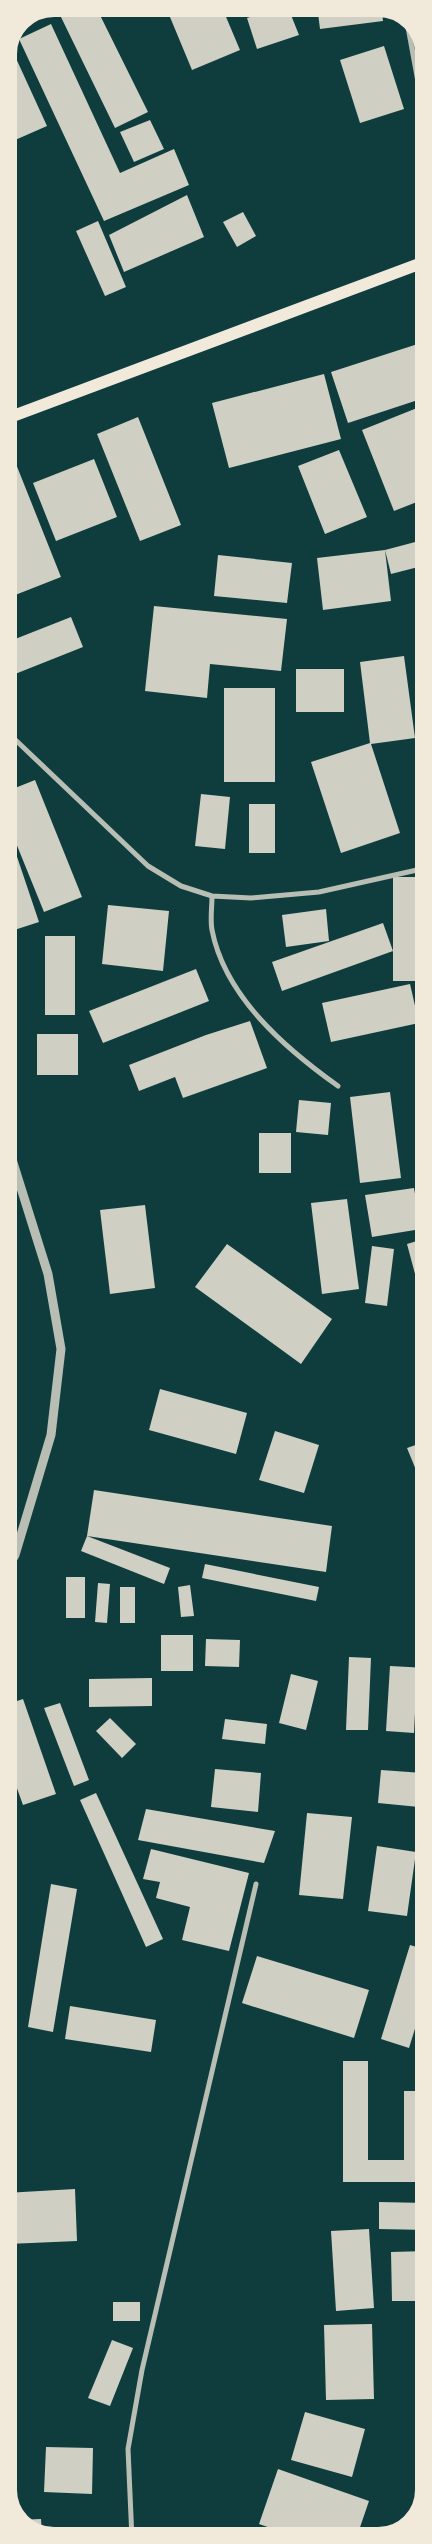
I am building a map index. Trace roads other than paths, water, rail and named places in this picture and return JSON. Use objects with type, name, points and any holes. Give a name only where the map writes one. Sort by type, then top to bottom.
[{"type":"main road","points":[[14,416],[418,264]]},
{"type":"street","points":[[408,28],[418,82]]},
{"type":"street","points":[[14,739],[148,866],[181,886],[212,896],[251,898],[318,892],[418,870]]},
{"type":"street","points":[[212,896],[212,930],[227,971],[246,1002],[277,1036],[310,1067],[338,1086]]},
{"type":"street","points":[[14,1166],[48,1274],[61,1349],[51,1435],[14,1557]]},
{"type":"street","points":[[132,2530],[128,2449],[142,2370],[256,1884]]}]
